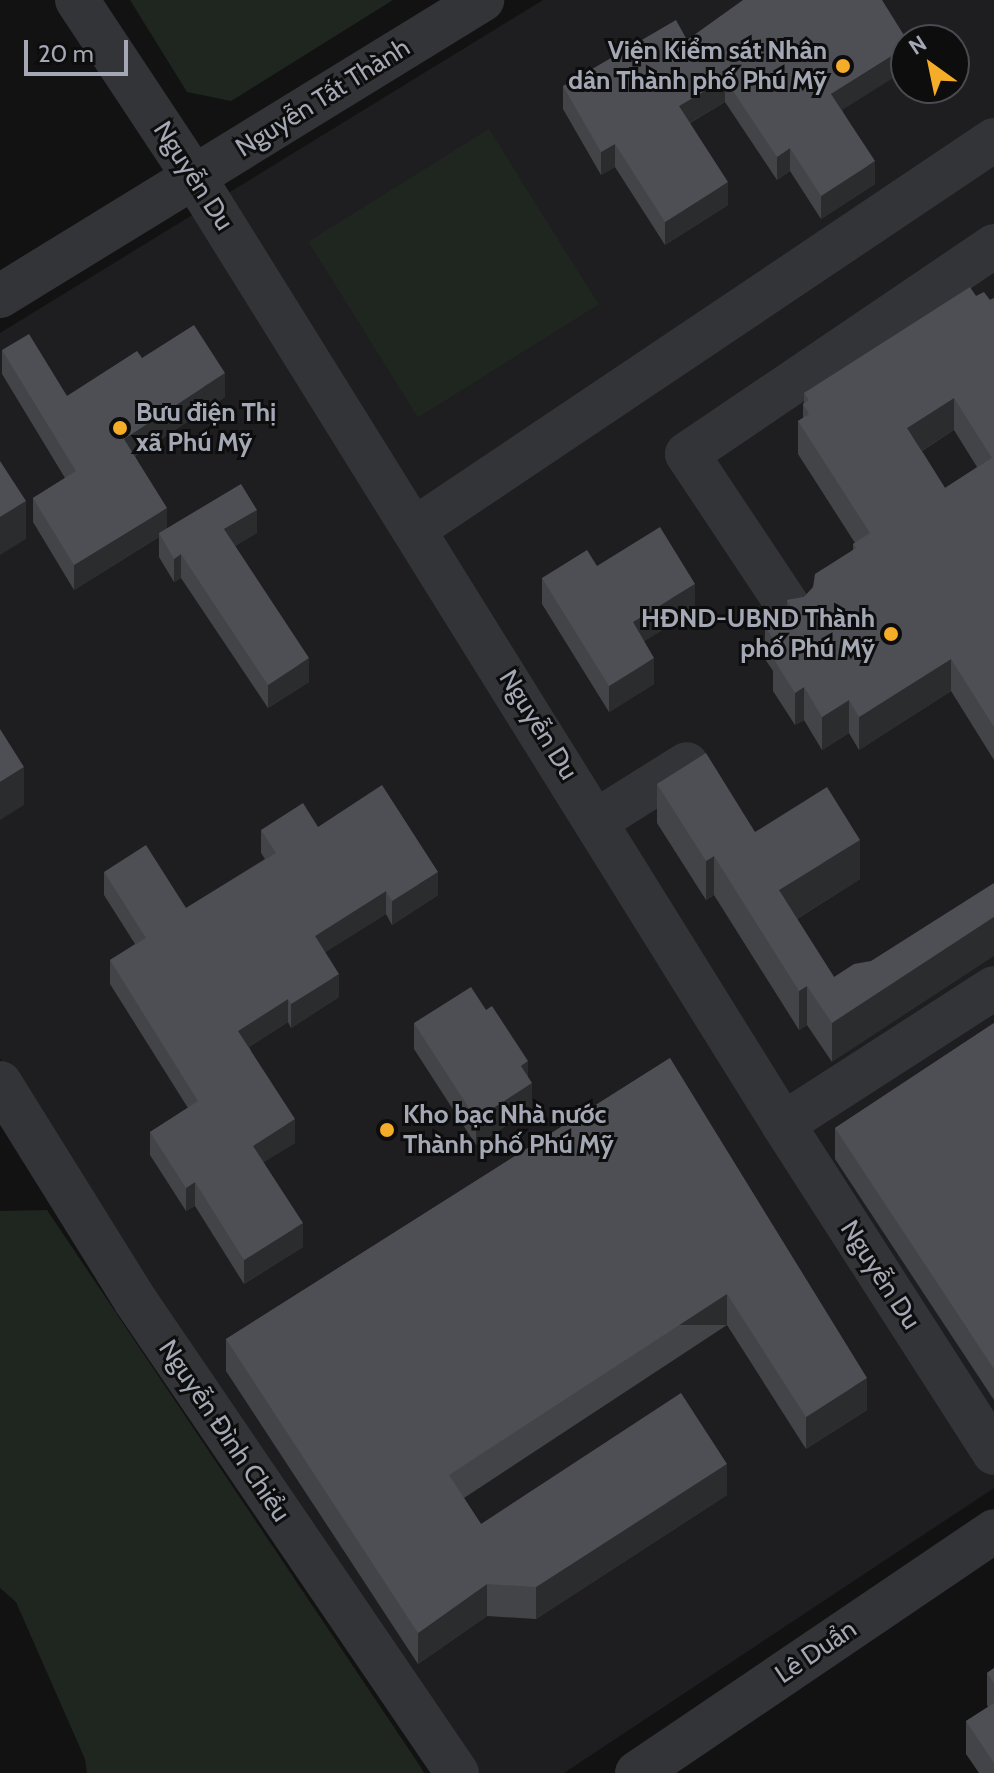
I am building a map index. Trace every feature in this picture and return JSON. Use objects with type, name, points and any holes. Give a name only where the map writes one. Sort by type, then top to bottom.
[{"type":"street","name":"Nguyễn Du","points":[[77,0],[194,177],[416,528],[783,1124],[994,1453]]},
{"type":"street","name":"Nguyễn Tất Thành","points":[[0,296],[482,0]]},
{"type":"street","points":[[416,528],[994,140]]},
{"type":"street","points":[[790,609],[687,454],[994,246]]},
{"type":"street","points":[[596,821],[687,764]]},
{"type":"street","points":[[783,1124],[994,988]]},
{"type":"street","name":"Nguyễn Đình Chiểu","points":[[0,1083],[135,1300],[457,1773]]},
{"type":"street","name":"Lê Duẩn","points":[[637,1773],[994,1531]]},
{"type":"shaded area","points":[[130,0],[393,0],[231,101],[187,92]]},
{"type":"shaded area","points":[[543,0],[994,0],[994,1488],[564,1773],[463,1773],[0,1058],[0,333]]},
{"type":"shaded area","points":[[489,129],[599,305],[418,417],[308,242]]},
{"type":"shaded area","points":[[47,1210],[424,1773],[87,1773],[85,1759],[16,1602],[0,1588],[0,1211]]},
{"type":"building","points":[[743,0],[882,0],[897,24],[890,24],[890,57],[831,94],[875,161],[821,196],[790,148],[777,157],[725,79],[679,106],[728,182],[665,222],[615,144],[601,152],[563,86],[676,20],[687,40]]},
{"type":"building","points":[[970,287],[976,296],[984,292],[990,300],[994,298],[994,727],[951,659],[859,717],[849,700],[822,717],[804,687],[795,693],[773,658],[782,653],[765,626],[792,609],[787,600],[804,597],[813,587],[815,574],[856,548],[853,544],[870,533],[798,421],[809,414],[803,404],[809,400],[804,393]],"holes":[[[954,398],[992,458],[945,488],[907,428]]]},
{"type":"building","points":[[194,325],[225,373],[124,439],[167,508],[74,565],[33,498],[76,471],[2,350],[29,334],[67,396],[137,351],[142,358]]},
{"type":"building","points":[[0,461],[26,501],[0,517]]},
{"type":"building","points":[[241,484],[257,510],[224,529],[309,658],[268,685],[181,554],[174,559],[159,533]]},
{"type":"building","points":[[660,527],[695,584],[633,622],[654,658],[609,686],[542,578],[587,550],[597,566]]},
{"type":"building","points":[[0,729],[24,767],[0,782]]},
{"type":"building","points":[[706,753],[755,832],[827,787],[860,840],[779,890],[834,977],[854,964],[871,961],[994,883],[994,917],[832,1023],[807,986],[799,991],[714,856],[706,861],[657,784]]},
{"type":"building","points":[[382,785],[438,872],[392,901],[386,891],[315,936],[339,974],[291,1004],[288,999],[238,1031],[295,1119],[253,1146],[303,1223],[244,1260],[195,1182],[186,1188],[150,1132],[198,1101],[110,960],[146,938],[104,872],[146,845],[186,908],[276,853],[261,830],[303,803],[318,827]]},
{"type":"building","points":[[471,987],[486,1010],[492,1006],[528,1061],[521,1066],[532,1083],[476,1119],[414,1023]]},
{"type":"building","points":[[994,1023],[994,1369],[835,1128]]},
{"type":"building","points":[[670,1058],[867,1378],[806,1417],[727,1294],[449,1475],[481,1524],[681,1393],[727,1464],[536,1587],[487,1584],[418,1633],[226,1339]]},
{"type":"building","points":[[994,1668],[994,1683],[987,1673]]},
{"type":"building","points":[[994,1703],[994,1763],[966,1721]]},
{"type":"place","name":"Viện Kiểm sát Nhân dân Thành phố Phú Mỹ","points":[[843,66]]},
{"type":"place","name":"Bưu điện Thị xã Phú Mỹ","points":[[120,428]]},
{"type":"place","name":"HĐND-UBND Thành phố Phú Mỹ","points":[[891,634]]},
{"type":"place","name":"Kho bạc Nhà nước Thành phố Phú Mỹ","points":[[387,1130]]}]
